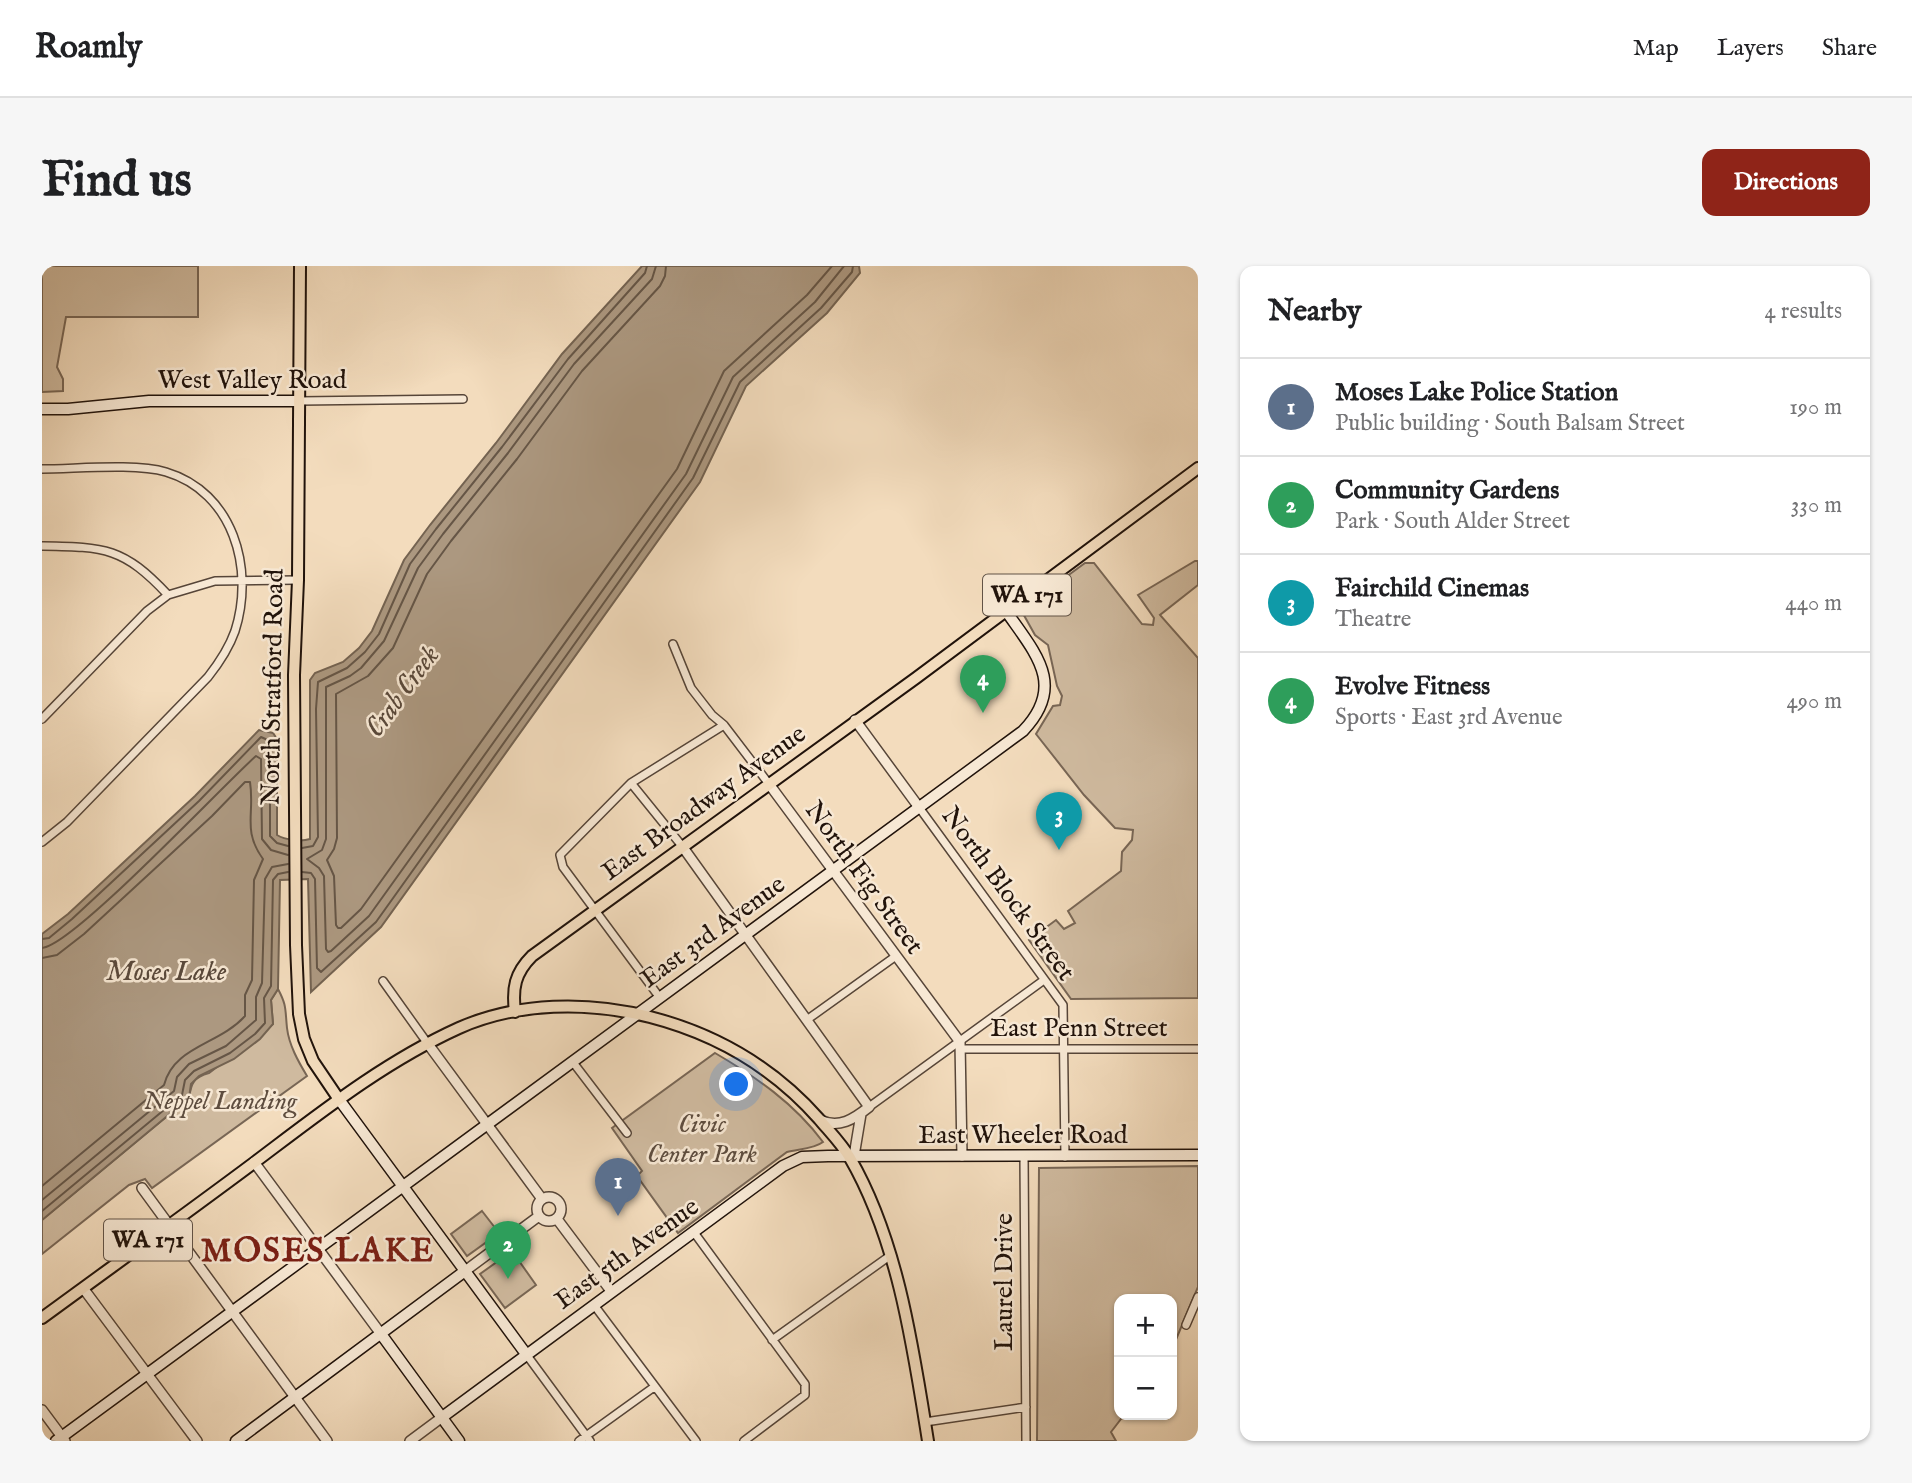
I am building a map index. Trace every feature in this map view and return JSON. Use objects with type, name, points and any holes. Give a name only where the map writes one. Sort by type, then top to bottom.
[{"type":"main road","name":"North Stratford Road","points":[[300,266],[298,580],[294,675],[295,894],[299,1014],[313,1061],[338,1098]]},
{"type":"main road","name":"West Valley Road","points":[[42,409],[149,401],[300,401]]},
{"type":"main road","name":"East Broadway Avenue","points":[[516,1012],[514,989],[520,968],[532,956],[1198,468]]},
{"type":"main road","name":"East 3rd Avenue","points":[[60,1439],[1023,731],[1035,718],[1041,706],[1045,680],[1041,665],[1006,611]]},
{"type":"main road","points":[[516,1012],[562,1006],[600,1008],[637,1013],[691,1028],[745,1056],[777,1078],[819,1119],[852,1156],[891,1255],[928,1441]]},
{"type":"main road","name":"WA 171","points":[[42,1318],[338,1098],[428,1044],[478,1021],[516,1012]]},
{"type":"main road","points":[[338,1098],[526,1354]]},
{"type":"main road","name":"East Wheeler Road","points":[[852,1156],[1198,1155]]},
{"type":"main road","name":"East 5th Avenue","points":[[441,1418],[788,1163],[813,1156],[852,1156]]},
{"type":"main road","points":[[236,1441],[465,1271]]},
{"type":"main road","points":[[381,1334],[459,1441]]},
{"type":"street","name":"West Valley Road","points":[[300,401],[463,399]]},
{"type":"street","points":[[42,469],[141,468],[165,472],[194,484],[219,508],[232,527],[239,550],[241,579],[240,609],[235,631],[224,655],[208,677],[67,822],[42,842]]},
{"type":"street","points":[[42,546],[92,547],[124,556],[168,595]]},
{"type":"street","points":[[42,719],[137,621],[168,595],[215,582],[241,579],[298,580]]},
{"type":"street","name":"North Fig Street","points":[[673,644],[691,688],[712,715],[724,725],[769,784],[960,1045]]},
{"type":"street","name":"North Block Street","points":[[855,720],[1063,1005],[1065,1157]]},
{"type":"street","points":[[660,998],[559,859],[574,839],[631,783],[724,725]]},
{"type":"street","points":[[631,783],[682,846],[869,1107]]},
{"type":"street","points":[[808,1019],[896,956]]},
{"type":"street","points":[[819,1119],[840,1124],[860,1114],[960,1045],[1044,980]]},
{"type":"street","points":[[383,981],[542,1199]]},
{"type":"street","points":[[960,1045],[962,1156]]},
{"type":"street","name":"East Penn Street","points":[[960,1045],[1065,1049],[1198,1049]]},
{"type":"street","points":[[572,1061],[627,1133]]},
{"type":"street","points":[[852,1156],[860,1114]]},
{"type":"street","name":"Laurel Drive","points":[[1024,1156],[1026,1441]]},
{"type":"street","points":[[254,1162],[381,1334]]},
{"type":"street","points":[[142,1188],[327,1441]]},
{"type":"street","points":[[549,1197],[559,1202],[561,1212],[557,1219],[547,1222],[539,1216],[537,1205],[542,1199],[549,1197]]},
{"type":"street","points":[[465,1271],[539,1216]]},
{"type":"street","points":[[557,1219],[611,1291]]},
{"type":"street","points":[[693,1231],[805,1384],[805,1395],[744,1441]]},
{"type":"street","points":[[772,1340],[891,1255]]},
{"type":"street","points":[[83,1288],[197,1441]]},
{"type":"street","points":[[1186,1325],[1198,1297]]},
{"type":"street","points":[[594,1305],[696,1441]]},
{"type":"street","points":[[526,1354],[585,1439],[654,1387]]},
{"type":"street","points":[[925,1422],[1026,1407]]},
{"type":"street","points":[[42,1410],[60,1439]]},
{"type":"street","points":[[410,1441],[441,1418]]},
{"type":"green space","points":[[42,266],[198,266],[198,317],[66,317],[57,367],[63,379],[63,391],[42,392]]},
{"type":"green space","points":[[1198,561],[1198,585],[1160,615],[1198,658],[1198,998],[1071,999],[1029,940],[1056,920],[1064,929],[1075,923],[1068,911],[1121,871],[1122,852],[1132,840],[1133,830],[1115,828],[1084,795],[1036,734],[1053,706],[1060,705],[1062,696],[1057,686],[1048,645],[1035,635],[1021,610],[1085,563],[1094,563],[1142,624],[1153,625],[1154,618],[1138,595]]},
{"type":"green space","name":"Neppel Landing","points":[[278,989],[284,1004],[290,1041],[307,1076],[152,1188],[145,1179],[129,1185],[42,1254],[42,1220],[189,1098],[192,1085],[200,1076],[209,1073],[273,1024],[271,1000]]},
{"type":"green space","name":"Civic Center Park","points":[[715,1053],[773,1092],[800,1115],[823,1142],[787,1152],[678,1233],[637,1176],[642,1171],[612,1128]]},
{"type":"green space","points":[[1198,1166],[1198,1287],[1177,1337],[1177,1294],[1114,1294],[1114,1420],[1120,1420],[1111,1432],[1116,1441],[1037,1441],[1039,1168]]},
{"type":"green space","points":[[482,1211],[499,1233],[467,1256],[451,1234]]},
{"type":"green space","points":[[512,1251],[536,1285],[505,1308],[480,1274]]},
{"type":"water","name":"Moses Lake","points":[[642,266],[859,266],[860,273],[827,313],[746,386],[700,482],[381,927],[311,992],[308,879],[280,880],[278,989],[271,1000],[273,1024],[260,1039],[234,1059],[199,1076],[191,1084],[189,1098],[42,1220],[42,934],[68,914],[195,796],[259,730],[273,733],[277,739],[277,835],[293,840],[310,839],[310,680],[315,673],[343,662],[359,648],[372,631],[404,560],[562,354]]},
{"type":"place","name":"Evolve Fitness","points":[[983,713]]},
{"type":"place","name":"Fairchild Cinemas","points":[[1059,850]]},
{"type":"place","name":"Moses Lake Police Station","points":[[618,1216]]},
{"type":"place","name":"Community Gardens","points":[[508,1279]]},
{"type":"district","name":"MOSES LAKE","points":[[318,1252]]},
{"type":"water label","name":"Crab Creek","points":[[403,692]]}]
